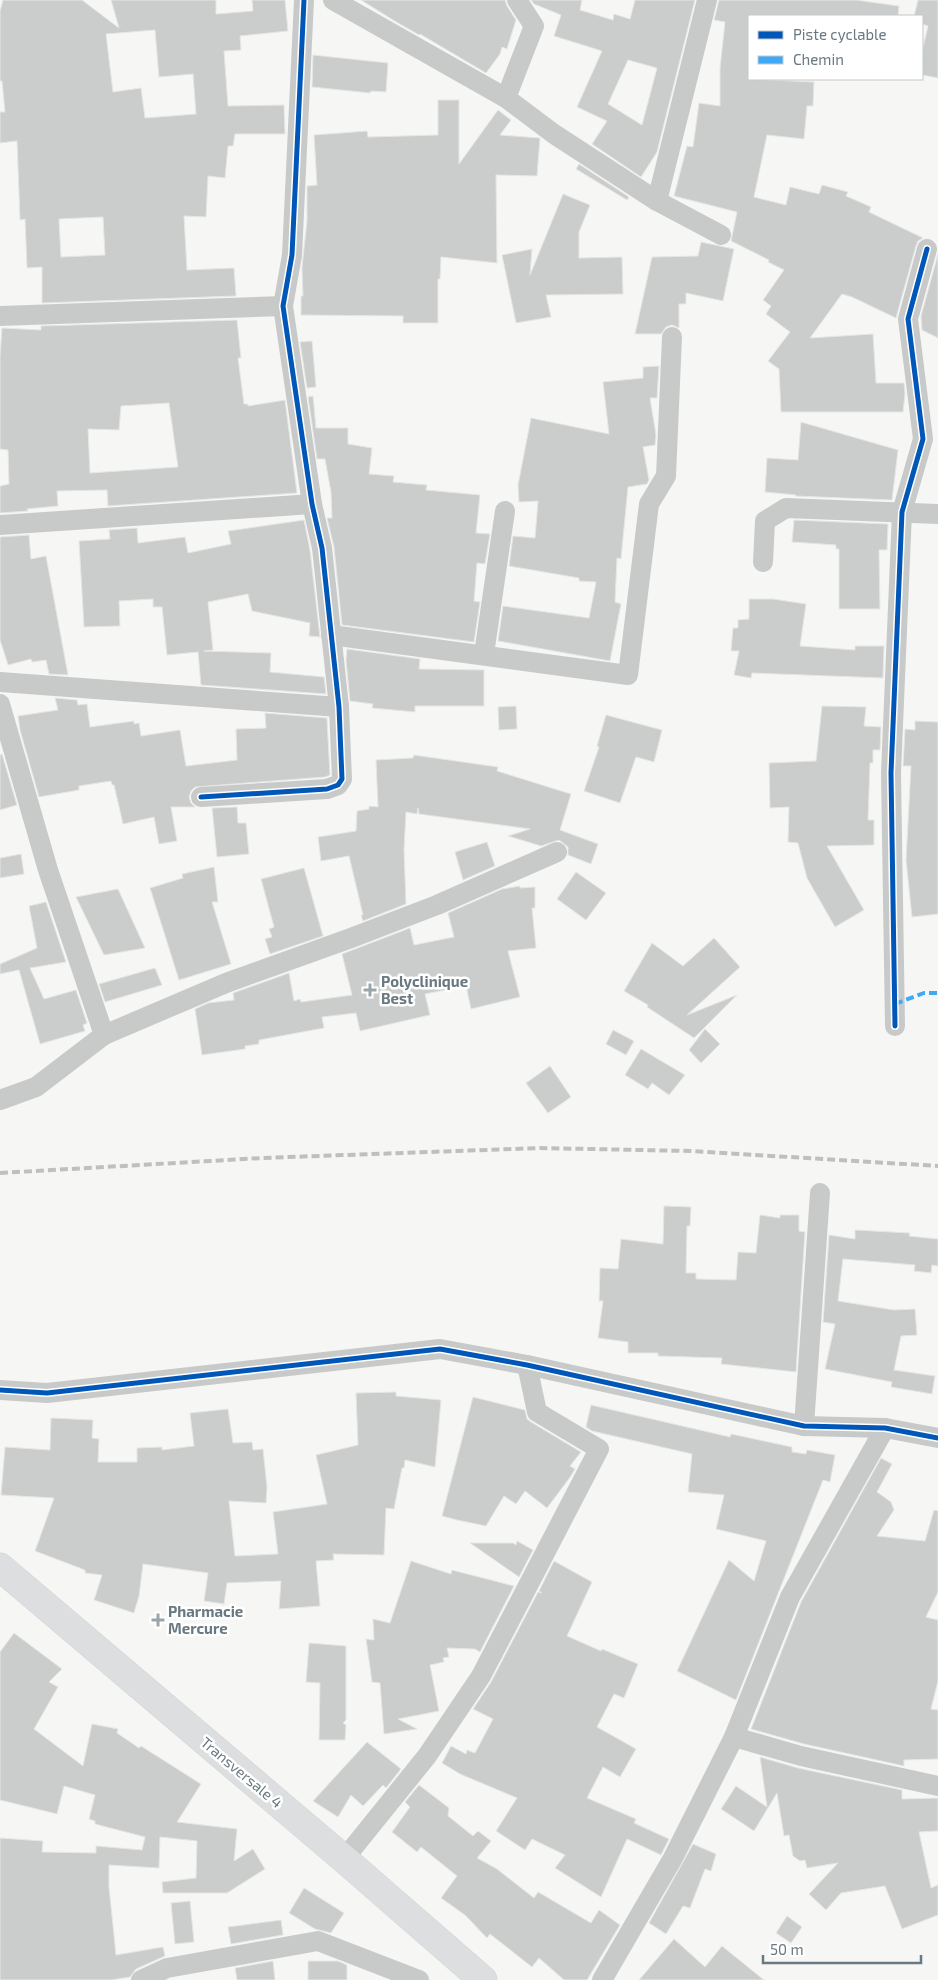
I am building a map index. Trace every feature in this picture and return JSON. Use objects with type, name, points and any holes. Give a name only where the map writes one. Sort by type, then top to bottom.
[{"type":"main road","name":"Transversale 4","points":[[1,1569],[344,1858],[483,1980]]},
{"type":"street","points":[[201,797],[327,789],[338,786],[342,779],[339,707],[322,548],[312,504],[283,306],[292,256],[304,0]]},
{"type":"street","points":[[333,0],[506,98],[554,134],[657,201],[721,235]]},
{"type":"street","points":[[506,98],[534,26],[517,0]]},
{"type":"street","points":[[657,201],[707,0]]},
{"type":"street","points":[[895,1026],[891,773],[902,512],[924,439],[908,319],[928,249]]},
{"type":"street","points":[[0,316],[283,306]]},
{"type":"street","points":[[331,635],[628,674],[649,504],[666,476],[672,338]]},
{"type":"street","points":[[0,525],[312,504]]},
{"type":"street","points":[[763,562],[765,521],[786,508],[938,514]]},
{"type":"street","points":[[484,654],[505,511]]},
{"type":"street","points":[[0,682],[339,707]]},
{"type":"street","points":[[0,704],[48,870],[104,1036]]},
{"type":"street","points":[[0,1100],[36,1087],[104,1036],[226,983],[437,905],[557,852]]},
{"type":"street","points":[[804,1426],[820,1193]]},
{"type":"street","points":[[0,1390],[47,1393],[440,1349],[527,1365],[804,1426],[885,1428],[938,1438]]},
{"type":"street","points":[[344,1858],[427,1756],[481,1676],[599,1449],[538,1412],[527,1365]]},
{"type":"street","points":[[602,1980],[673,1858],[734,1737],[790,1597],[885,1428]]},
{"type":"street","points":[[734,1737],[800,1756],[938,1786]]},
{"type":"street","points":[[141,1980],[167,1968],[318,1942],[419,1980]]},
{"type":"building","points":[[3,0],[82,0],[119,28],[111,0],[216,0],[216,14],[253,11],[252,0],[285,0],[288,31],[240,36],[241,50],[224,51],[228,106],[284,105],[285,134],[235,134],[233,146],[228,146],[225,178],[208,176],[206,217],[184,216],[187,270],[234,268],[236,296],[42,303],[42,267],[27,268],[25,219],[20,220],[17,141],[0,143],[0,112],[5,112],[2,81],[0,81],[0,11]],"holes":[[[155,30],[159,77],[193,74],[196,114],[145,118],[141,88],[113,92],[106,34]],[[103,217],[105,255],[61,257],[59,219]]]},
{"type":"building","points":[[361,0],[505,0],[516,20],[507,49],[502,47],[500,54],[486,73]]},
{"type":"building","points":[[531,0],[582,0],[580,10],[613,20],[614,14],[630,19],[635,0],[695,0],[657,152],[641,177],[592,144],[607,121],[577,107],[602,51],[554,36],[561,15],[534,4]],"holes":[[[628,60],[657,68],[642,125],[608,104]]]},
{"type":"building","points":[[719,0],[856,0],[899,6],[898,15],[748,15],[748,80],[814,82],[813,106],[807,106],[804,139],[767,135],[754,197],[786,205],[790,187],[819,194],[822,185],[848,192],[846,196],[871,207],[869,212],[923,238],[918,241],[916,246],[896,318],[842,294],[810,338],[873,334],[876,383],[904,383],[903,412],[781,412],[779,369],[768,361],[790,332],[766,314],[771,306],[763,300],[784,270],[768,262],[769,260],[731,241],[737,212],[674,196],[687,146],[693,147],[699,103],[720,106],[720,68],[725,22],[714,20]]},
{"type":"building","points":[[918,0],[938,0],[938,78],[923,75],[923,48],[928,26],[923,24],[923,15],[914,15]]},
{"type":"building","points":[[313,55],[388,63],[386,92],[371,91],[370,93],[312,87]]},
{"type":"building","points":[[438,100],[459,100],[459,164],[498,110],[511,120],[500,135],[540,138],[537,176],[496,175],[497,263],[441,257],[440,279],[438,279],[438,323],[403,323],[403,316],[301,315],[301,296],[303,296],[302,267],[307,221],[307,186],[317,185],[314,135],[367,131],[368,137],[438,135]]},
{"type":"building","points":[[579,164],[629,197],[627,200],[576,169]]},
{"type":"building","points":[[563,194],[590,205],[579,232],[579,258],[622,257],[623,294],[546,295],[551,317],[516,323],[502,255],[532,249],[530,275]]},
{"type":"building","points":[[701,242],[734,249],[723,301],[686,293],[686,304],[679,304],[679,328],[672,325],[666,327],[661,334],[635,334],[652,257],[698,256]]},
{"type":"building","points":[[938,254],[938,338],[922,330],[921,316]]},
{"type":"building","points":[[237,320],[241,358],[238,358],[244,404],[248,404],[248,406],[285,400],[297,493],[108,506],[107,490],[57,491],[58,506],[0,513],[0,486],[9,484],[8,450],[0,449],[0,356],[2,328],[41,330],[41,326]],"holes":[[[169,403],[178,467],[90,473],[88,429],[119,430],[121,406]]]},
{"type":"building","points":[[312,341],[316,387],[307,388],[300,342]]},
{"type":"building","points":[[659,366],[657,398],[650,398],[656,435],[655,445],[643,447],[649,480],[647,484],[628,487],[621,559],[617,558],[615,602],[621,604],[610,661],[498,641],[503,606],[589,618],[596,582],[579,581],[579,578],[509,566],[513,536],[535,538],[538,501],[519,502],[518,485],[531,418],[609,434],[603,382],[643,378],[643,367]]},
{"type":"building","points":[[313,396],[316,428],[348,428],[348,444],[372,448],[369,474],[394,476],[393,482],[427,485],[426,490],[480,495],[476,533],[490,534],[485,564],[477,563],[474,601],[480,602],[474,642],[342,625],[334,547],[327,518],[332,518],[331,492],[325,459],[317,459],[308,397]]},
{"type":"building","points":[[801,422],[898,450],[892,500],[795,496],[765,492],[767,458],[798,460]]},
{"type":"building","points":[[304,520],[310,550],[320,637],[309,636],[310,623],[252,611],[248,594],[208,602],[213,650],[204,651],[271,653],[270,672],[324,677],[326,694],[201,685],[198,652],[167,655],[162,607],[153,607],[153,599],[119,601],[120,626],[84,627],[79,541],[110,539],[109,530],[137,528],[138,543],[185,537],[188,553],[231,544],[228,531]]},
{"type":"building","points":[[794,520],[888,524],[887,550],[879,550],[880,609],[839,609],[839,549],[836,549],[836,545],[792,542]]},
{"type":"building","points":[[29,535],[31,559],[46,556],[68,675],[49,674],[46,660],[32,662],[31,659],[8,665],[0,640],[0,537]]},
{"type":"building","points":[[749,599],[773,599],[806,604],[800,646],[855,650],[855,646],[884,646],[883,678],[752,673],[751,678],[734,675],[739,651],[731,651],[733,628],[738,628],[738,620],[749,619]]},
{"type":"building","points":[[347,649],[420,659],[419,669],[484,670],[484,706],[415,706],[415,712],[372,708],[373,704],[350,701],[346,660]]},
{"type":"building","points":[[55,698],[77,700],[78,705],[87,704],[90,727],[134,721],[134,724],[139,723],[141,736],[180,730],[186,766],[237,760],[236,729],[266,728],[265,713],[327,718],[330,775],[325,777],[195,787],[189,797],[195,807],[171,807],[177,841],[159,844],[154,817],[123,824],[114,785],[112,785],[111,781],[79,786],[79,790],[39,797],[20,730],[18,716],[58,710]]},
{"type":"building","points":[[516,706],[517,729],[499,730],[498,707]]},
{"type":"building","points":[[822,706],[866,707],[864,726],[881,727],[880,750],[873,750],[873,763],[870,763],[868,820],[874,820],[874,845],[827,846],[864,910],[835,927],[807,878],[798,843],[788,842],[789,807],[770,808],[769,763],[816,761]]},
{"type":"building","points":[[606,715],[662,730],[654,762],[636,757],[620,803],[584,791],[599,747],[597,746]]},
{"type":"building","points":[[915,721],[938,722],[938,914],[912,917],[906,860],[911,766],[903,766],[905,729],[915,730]]},
{"type":"building","points":[[2,754],[17,805],[0,810],[0,755]]},
{"type":"building","points":[[414,755],[498,767],[497,771],[571,794],[560,830],[598,844],[591,864],[568,855],[568,847],[559,840],[541,846],[508,836],[530,829],[419,814],[418,808],[417,814],[406,812],[404,850],[406,904],[363,921],[349,856],[321,861],[318,837],[356,831],[357,811],[369,809],[369,806],[378,807],[376,760],[413,758]]},
{"type":"building","points":[[237,807],[238,823],[246,823],[249,854],[217,857],[212,808]]},
{"type":"building","points":[[487,842],[495,866],[463,880],[455,852]]},
{"type":"building","points":[[21,854],[24,874],[0,878],[0,858]]},
{"type":"building","points":[[214,867],[218,902],[212,902],[231,964],[179,980],[150,888],[183,878],[182,874]]},
{"type":"building","points":[[304,868],[323,936],[270,954],[265,939],[272,937],[269,929],[274,927],[261,879]]},
{"type":"building","points":[[576,872],[606,893],[586,920],[557,899]]},
{"type":"building","points":[[520,886],[520,888],[535,887],[535,908],[532,908],[536,948],[508,951],[520,997],[471,1009],[466,986],[425,994],[430,1015],[360,1031],[356,1013],[322,1017],[324,1028],[259,1040],[259,1044],[245,1046],[245,1049],[202,1055],[195,1009],[208,1003],[234,1000],[233,993],[289,973],[294,1001],[300,999],[301,1002],[352,995],[342,954],[410,928],[414,945],[454,937],[448,913],[502,889]]},
{"type":"building","points":[[118,889],[145,948],[104,955],[76,897]]},
{"type":"building","points":[[46,902],[66,962],[30,968],[44,999],[76,990],[87,1023],[83,1025],[85,1031],[40,1044],[19,970],[0,974],[0,964],[37,948],[29,906]]},
{"type":"building","points":[[714,938],[740,967],[687,1015],[737,995],[694,1038],[647,1007],[648,1005],[624,991],[652,943],[683,966]]},
{"type":"building","points":[[155,968],[162,985],[105,1002],[99,984]]},
{"type":"building","points":[[705,1029],[720,1044],[701,1063],[689,1050]]},
{"type":"building","points":[[613,1030],[634,1041],[626,1055],[606,1044]]},
{"type":"building","points":[[641,1049],[685,1075],[669,1095],[652,1083],[648,1089],[625,1075]]},
{"type":"building","points":[[550,1066],[571,1097],[548,1113],[526,1083]]},
{"type":"building","points":[[664,1206],[691,1207],[690,1226],[687,1226],[686,1273],[696,1273],[696,1279],[736,1280],[738,1252],[756,1253],[760,1215],[780,1218],[780,1215],[799,1215],[799,1231],[805,1232],[796,1372],[721,1364],[722,1358],[658,1356],[658,1353],[628,1353],[628,1342],[598,1338],[603,1301],[599,1301],[600,1268],[618,1269],[621,1239],[663,1244]]},
{"type":"building","points":[[855,1230],[910,1233],[909,1236],[938,1239],[938,1266],[932,1265],[931,1273],[914,1271],[915,1265],[843,1259],[838,1301],[894,1310],[915,1309],[917,1335],[901,1336],[894,1370],[935,1376],[932,1394],[891,1387],[892,1382],[825,1369],[835,1324],[823,1322],[829,1235],[855,1239]]},
{"type":"building","points":[[396,1392],[396,1396],[441,1400],[435,1467],[405,1460],[394,1509],[386,1508],[384,1555],[333,1554],[334,1560],[316,1561],[320,1606],[279,1609],[281,1581],[227,1583],[224,1604],[204,1601],[208,1573],[143,1564],[139,1596],[134,1613],[94,1600],[102,1575],[85,1573],[85,1570],[35,1551],[54,1498],[1,1495],[5,1447],[50,1450],[51,1418],[93,1420],[92,1438],[99,1439],[98,1462],[137,1462],[137,1448],[162,1447],[162,1450],[194,1446],[190,1413],[228,1409],[233,1443],[252,1442],[253,1450],[263,1449],[267,1487],[266,1503],[229,1501],[235,1556],[278,1554],[273,1512],[327,1504],[316,1455],[358,1445],[356,1393]]},
{"type":"building","points":[[473,1397],[525,1410],[527,1419],[531,1422],[581,1452],[570,1466],[575,1469],[571,1476],[547,1508],[525,1491],[516,1504],[504,1496],[486,1526],[442,1516]]},
{"type":"building","points":[[591,1405],[730,1437],[731,1434],[792,1447],[792,1452],[806,1454],[807,1450],[835,1455],[830,1482],[823,1480],[736,1700],[677,1671],[729,1560],[754,1581],[766,1541],[716,1529],[724,1495],[688,1492],[692,1454],[592,1431],[586,1427]]},
{"type":"building","points":[[881,1458],[892,1464],[877,1492],[891,1502],[894,1510],[877,1536],[925,1541],[934,1510],[938,1511],[938,1592],[926,1617],[938,1620],[938,1681],[931,1709],[938,1710],[938,1759],[904,1760],[904,1766],[804,1744],[751,1729],[801,1602]]},
{"type":"building","points":[[517,1541],[533,1550],[519,1577],[470,1543],[513,1543],[516,1545]]},
{"type":"building","points":[[411,1561],[451,1574],[452,1570],[514,1586],[480,1652],[475,1649],[447,1648],[449,1657],[443,1658],[444,1662],[430,1665],[439,1711],[398,1719],[417,1729],[384,1734],[380,1683],[372,1682],[366,1639],[374,1640],[373,1619],[390,1623]]},
{"type":"building","points":[[554,1561],[592,1582],[567,1636],[638,1664],[624,1698],[614,1694],[597,1727],[636,1749],[620,1777],[603,1767],[587,1798],[636,1819],[634,1823],[669,1839],[661,1855],[627,1839],[601,1897],[555,1868],[565,1855],[532,1839],[525,1850],[496,1831],[517,1798],[460,1774],[442,1763],[451,1746],[466,1754],[467,1750],[475,1753],[493,1719],[473,1709],[491,1682],[538,1592],[542,1593],[539,1591]]},
{"type":"building","points":[[14,1633],[62,1669],[49,1682],[58,1687],[34,1729],[83,1766],[92,1724],[118,1729],[117,1733],[139,1748],[141,1746],[201,1784],[177,1822],[237,1829],[234,1861],[253,1849],[265,1869],[227,1893],[163,1893],[162,1882],[196,1878],[197,1841],[160,1837],[159,1868],[109,1865],[109,1887],[116,1955],[163,1947],[165,1956],[136,1969],[130,1977],[111,1980],[0,1980],[0,1838],[43,1841],[42,1852],[96,1853],[96,1846],[142,1850],[145,1837],[95,1824],[95,1821],[89,1819],[95,1795],[64,1786],[57,1814],[0,1800],[0,1652]]},
{"type":"building","points":[[309,1643],[346,1646],[346,1720],[343,1723],[346,1725],[345,1740],[319,1740],[320,1683],[306,1682]]},
{"type":"building","points":[[367,1742],[401,1769],[386,1788],[383,1785],[363,1806],[351,1795],[338,1817],[313,1801]]},
{"type":"building","points":[[760,1757],[798,1768],[902,1790],[902,1799],[938,1798],[938,1831],[919,1832],[931,1888],[938,1885],[938,1915],[902,1929],[885,1886],[841,1893],[826,1910],[809,1894],[838,1863],[807,1868],[805,1860],[800,1861],[793,1856],[789,1835],[784,1836],[777,1793],[754,1831],[721,1809],[736,1786],[767,1807]]},
{"type":"building","points":[[419,1785],[449,1808],[448,1816],[473,1836],[478,1831],[491,1841],[477,1858],[497,1869],[534,1898],[538,1892],[591,1923],[599,1910],[620,1925],[587,1980],[564,1980],[539,1958],[532,1967],[490,1934],[487,1938],[465,1915],[441,1898],[457,1876],[421,1847],[417,1852],[392,1832],[410,1807],[405,1802]]},
{"type":"building","points":[[693,1844],[716,1854],[711,1871],[705,1869],[690,1908],[683,1906],[666,1934],[649,1923]]},
{"type":"building","points":[[304,1888],[344,1913],[331,1933],[315,1929],[289,1913]]},
{"type":"building","points":[[190,1901],[194,1942],[175,1944],[171,1903]]},
{"type":"building","points":[[787,1916],[802,1927],[791,1943],[776,1933]]},
{"type":"building","points":[[281,1920],[283,1935],[231,1944],[228,1927]]},
{"type":"building","points":[[674,1939],[705,1967],[722,1946],[764,1980],[639,1980]]},
{"type":"building","points":[[273,1961],[275,1980],[237,1980],[235,1968]]},
{"type":"building","points":[[308,1961],[338,1961],[347,1965],[347,1980],[308,1980]]},
{"type":"railway","points":[[0,1173],[262,1158],[540,1148],[690,1151],[938,1166]]},
{"type":"marked path","points":[[895,1004],[924,993],[938,993]]},
{"type":"cycle path","points":[[201,797],[327,789],[338,785],[342,779],[339,707],[322,548],[312,504],[283,306],[292,255],[304,0]]},
{"type":"cycle path","points":[[895,1026],[891,773],[902,512],[923,439],[908,319],[927,249]]},
{"type":"cycle path","points":[[0,1390],[47,1393],[440,1349],[527,1365],[804,1426],[885,1428],[938,1438]]},
{"type":"place","name":"Polyclinique Best","points":[[370,990]]},
{"type":"place","name":"Pharmacie Mercure","points":[[158,1620]]}]
